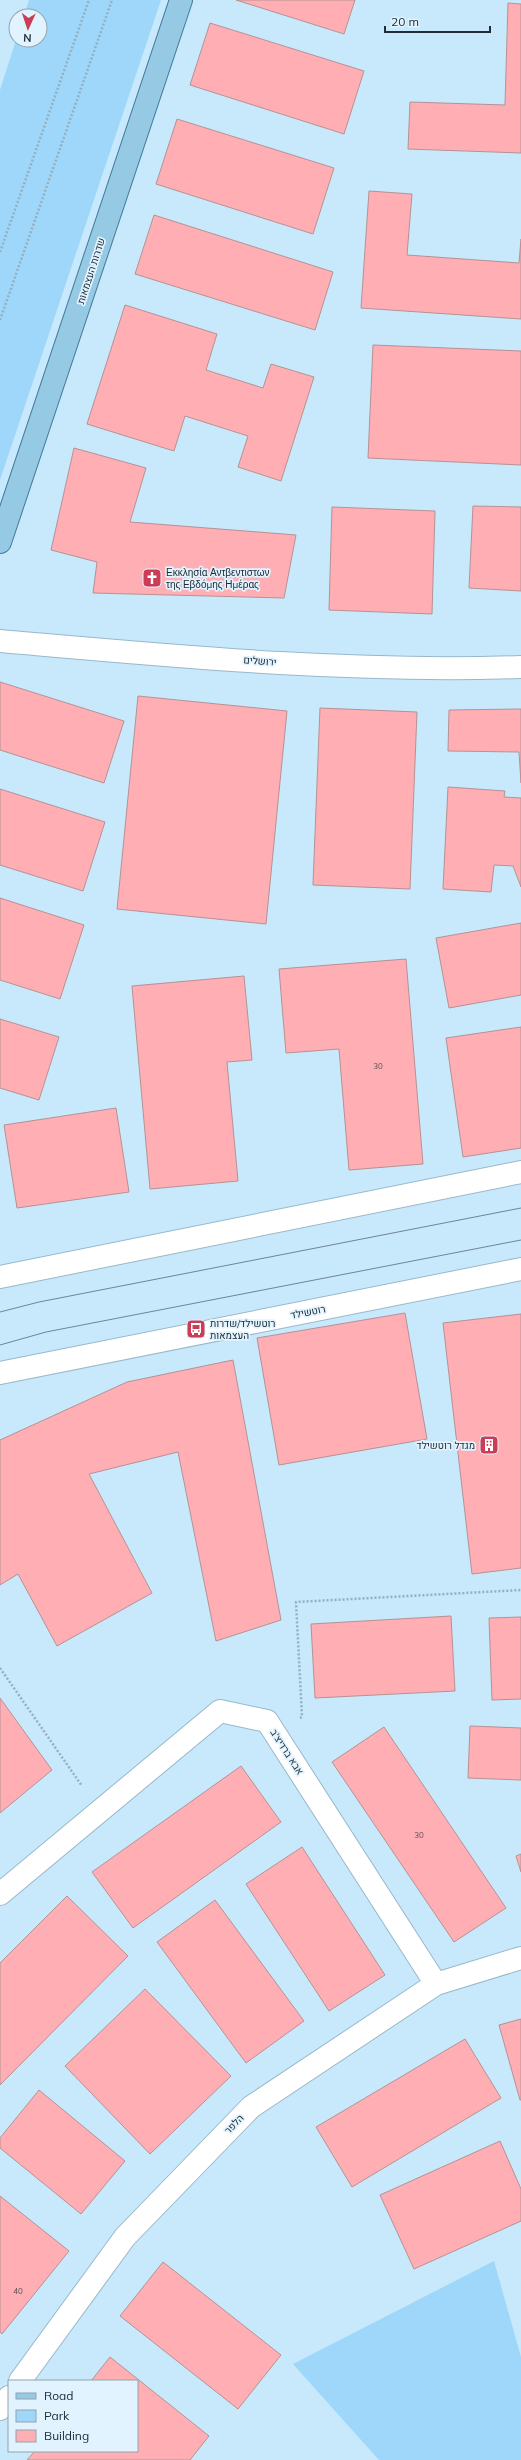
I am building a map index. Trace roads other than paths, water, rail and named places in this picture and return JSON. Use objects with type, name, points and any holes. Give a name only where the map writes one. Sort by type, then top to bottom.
[{"type":"main road","name":"שדרות העצמאות","points":[[0,542],[181,0]]},
{"type":"street","name":"ירושלים","points":[[0,641],[336,666],[445,670],[521,667]]},
{"type":"street","points":[[0,1277],[521,1172]]},
{"type":"street","name":"רוטשילד","points":[[0,1374],[521,1268]]},
{"type":"street","name":"אבא ברדיצ'ב","points":[[0,1894],[99,1810],[220,1711],[267,1721],[436,1984]]},
{"type":"street","name":"הלפר","points":[[21,2380],[125,2237],[251,2107],[436,1984],[521,1958]]},
{"type":"street","points":[[0,2409],[8,2398]]},
{"type":"tram line","points":[[0,1312],[39,1302],[521,1208]]},
{"type":"tram line","points":[[0,1345],[46,1332],[521,1240]]},
{"type":"place","name":"Εκκλησία Αντβεντιστων της Εβδόμης Ημέρας","points":[[152,578]]},
{"type":"place","name":"רוטשילד/שדרות העצמאות","points":[[196,1329]]},
{"type":"place","name":"מגדל רוטשילד","points":[[489,1445]]}]
